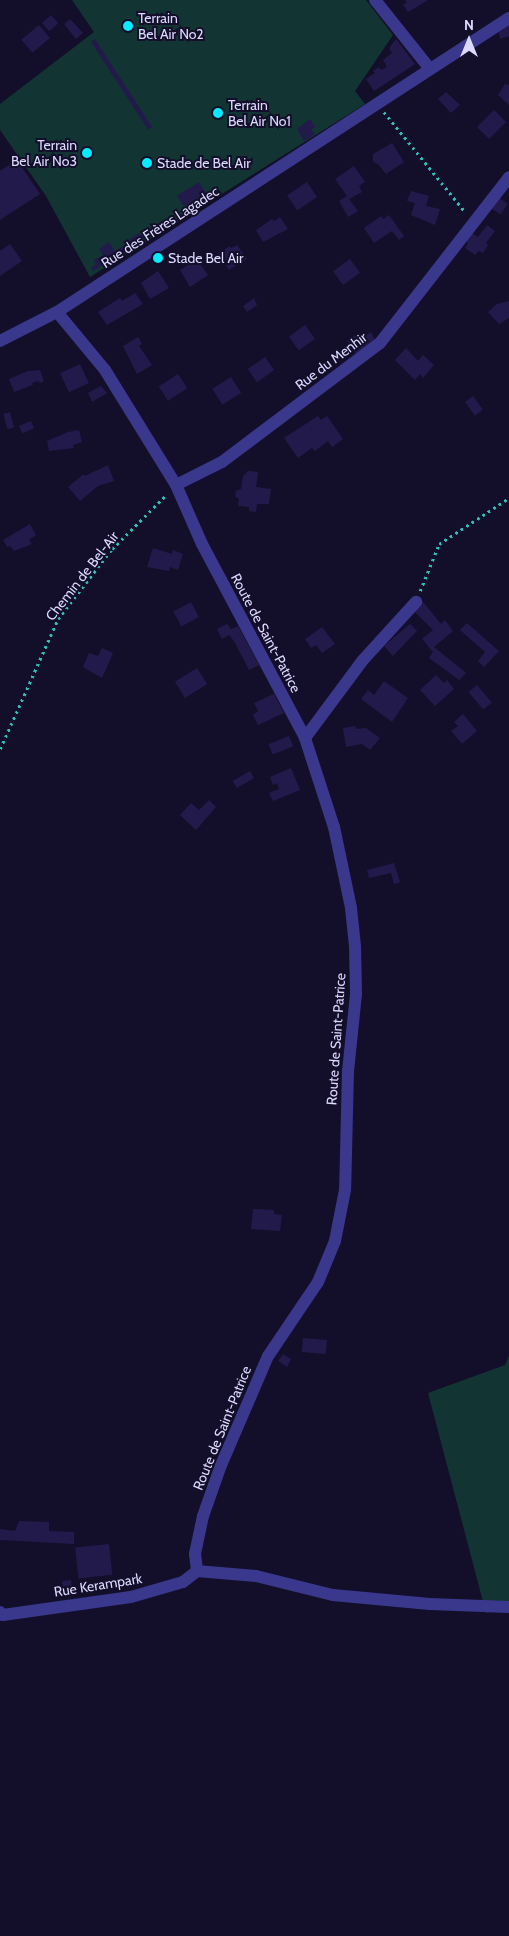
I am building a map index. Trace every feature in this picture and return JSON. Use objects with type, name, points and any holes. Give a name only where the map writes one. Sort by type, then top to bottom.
[{"type":"street","points":[[374,0],[430,69]]},
{"type":"street","name":"Rue des Frères Lagadec","points":[[0,341],[57,312],[509,18]]},
{"type":"street","name":"Rue du Menhir","points":[[176,485],[222,462],[380,342],[509,177]]},
{"type":"street","name":"Route de Saint-Patrice","points":[[57,312],[105,370],[176,485],[202,544],[304,738],[334,827],[351,908],[355,946],[356,994],[348,1071],[345,1190],[335,1241],[318,1282],[268,1356],[221,1465],[203,1516],[195,1554],[197,1571]]},
{"type":"street","points":[[304,738],[363,660],[416,602]]},
{"type":"street","points":[[197,1571],[256,1576],[333,1595],[430,1604],[509,1607]]},
{"type":"street","name":"Rue Kerampark","points":[[1,1616],[131,1597],[183,1582],[197,1571]]},
{"type":"path","points":[[377,103],[474,222]]},
{"type":"path","name":"Chemin de Bel-Air","points":[[0,749],[58,619],[112,549],[176,485]]},
{"type":"path","points":[[416,602],[439,544],[509,498]]},
{"type":"green space","name":"Stade de Bel Air","points":[[72,0],[366,0],[393,35],[355,91],[365,104],[90,277],[46,196],[0,130],[0,104],[94,32]]},
{"type":"green space","points":[[509,1356],[509,1608],[486,1613],[428,1393],[505,1365]]},
{"type":"building","points":[[405,0],[428,0],[408,12],[403,5],[407,2]]},
{"type":"building","points":[[51,15],[58,23],[49,31],[42,23]]},
{"type":"building","points":[[70,19],[83,33],[76,39],[64,24]]},
{"type":"building","points":[[39,25],[50,38],[32,53],[21,40]]},
{"type":"building","points":[[509,25],[509,36],[500,39],[499,32]]},
{"type":"building","points":[[95,39],[152,127],[148,130],[91,42]]},
{"type":"building","points":[[396,39],[415,64],[374,91],[366,79],[375,73],[373,71],[379,67],[381,70],[387,67],[383,60],[392,53],[389,48]]},
{"type":"building","points":[[505,84],[509,85],[509,105],[498,95]]},
{"type":"building","points":[[446,92],[460,105],[451,113],[438,99]]},
{"type":"building","points":[[494,110],[506,122],[489,139],[477,127]]},
{"type":"building","points":[[310,119],[315,127],[311,129],[315,134],[304,141],[297,129]]},
{"type":"building","points":[[392,143],[404,162],[386,174],[378,164],[373,162],[373,154]]},
{"type":"building","points":[[17,160],[40,194],[0,220],[0,171]]},
{"type":"building","points":[[354,166],[365,182],[359,186],[362,192],[349,199],[358,211],[348,217],[339,201],[347,196],[335,179]]},
{"type":"building","points":[[199,182],[206,193],[184,207],[177,196]]},
{"type":"building","points":[[307,182],[317,197],[297,210],[287,195]]},
{"type":"building","points":[[411,191],[429,196],[426,206],[440,209],[435,225],[411,215],[415,203],[407,201]]},
{"type":"building","points":[[498,197],[508,204],[500,215],[491,208]]},
{"type":"building","points":[[389,215],[404,236],[399,240],[392,231],[374,243],[364,228],[381,216],[383,219]]},
{"type":"building","points":[[280,217],[288,229],[263,242],[256,230],[272,219],[274,221]]},
{"type":"building","points":[[487,225],[495,231],[486,243],[488,245],[483,253],[479,251],[475,255],[465,248],[468,243],[466,241],[472,233],[478,237]]},
{"type":"building","points":[[145,232],[148,236],[93,271],[91,268],[96,264],[93,260],[103,255],[99,249],[109,242],[115,251],[130,242],[128,240],[139,233],[140,235]]},
{"type":"building","points":[[10,244],[22,261],[0,276],[0,251]]},
{"type":"building","points":[[237,245],[247,259],[229,270],[218,254],[230,246],[231,248]]},
{"type":"building","points":[[350,259],[360,273],[343,285],[333,271]]},
{"type":"building","points":[[193,262],[195,265],[199,262],[208,275],[190,287],[180,270]]},
{"type":"building","points":[[158,271],[169,288],[150,299],[141,283]]},
{"type":"building","points":[[135,293],[143,304],[107,325],[98,312],[120,298],[122,301]]},
{"type":"building","points":[[254,298],[257,305],[247,312],[243,306]]},
{"type":"building","points":[[509,301],[509,318],[499,324],[488,312],[497,304]]},
{"type":"building","points":[[305,325],[315,339],[299,351],[289,337]]},
{"type":"building","points":[[371,332],[375,340],[356,354],[347,341],[356,335],[360,339]]},
{"type":"building","points":[[138,337],[142,344],[139,346],[152,365],[137,374],[123,346]]},
{"type":"building","points":[[406,348],[418,361],[423,355],[434,365],[423,378],[420,374],[415,380],[395,360]]},
{"type":"building","points":[[265,357],[274,370],[257,382],[248,369]]},
{"type":"building","points":[[80,364],[89,383],[69,392],[60,373]]},
{"type":"building","points":[[40,370],[44,381],[32,383],[33,385],[14,392],[9,379],[28,371]]},
{"type":"building","points":[[178,374],[187,388],[168,401],[159,387]]},
{"type":"building","points":[[231,377],[241,393],[222,405],[212,389]]},
{"type":"building","points":[[101,386],[107,393],[92,402],[88,393]]},
{"type":"building","points":[[473,396],[483,410],[475,416],[465,402]]},
{"type":"building","points":[[10,412],[14,427],[7,429],[3,414]]},
{"type":"building","points":[[318,416],[321,420],[327,416],[343,439],[332,447],[328,441],[315,451],[312,448],[298,458],[284,438]]},
{"type":"building","points":[[31,421],[34,428],[22,433],[19,426]]},
{"type":"building","points":[[79,430],[82,442],[73,445],[74,448],[49,451],[47,441],[68,432]]},
{"type":"building","points":[[108,465],[114,481],[98,486],[80,501],[68,487],[84,474],[85,476]]},
{"type":"building","points":[[248,471],[258,472],[256,487],[271,489],[269,504],[257,504],[256,512],[249,511],[249,507],[238,506],[239,499],[235,496],[236,491],[241,489],[243,476]]},
{"type":"building","points":[[30,524],[36,535],[29,540],[32,544],[14,551],[10,546],[7,547],[3,540]]},
{"type":"building","points":[[153,548],[172,554],[173,550],[183,554],[178,570],[170,567],[169,571],[147,567]]},
{"type":"building","points":[[191,602],[199,617],[181,626],[173,611]]},
{"type":"building","points":[[423,602],[441,624],[445,620],[453,631],[434,647],[466,673],[459,680],[429,658],[433,652],[422,639],[433,630],[414,611]]},
{"type":"building","points":[[467,623],[499,651],[484,667],[478,661],[485,652],[460,630]]},
{"type":"building","points":[[227,624],[231,629],[238,626],[259,665],[249,670],[229,635],[222,639],[217,629]]},
{"type":"building","points":[[410,624],[417,631],[393,656],[384,646]]},
{"type":"building","points":[[322,627],[335,644],[322,653],[316,645],[311,648],[305,639]]},
{"type":"building","points":[[102,648],[113,653],[102,678],[83,667],[89,653],[98,656]]},
{"type":"building","points":[[197,668],[207,684],[185,698],[175,682]]},
{"type":"building","points":[[436,675],[444,683],[447,680],[454,689],[435,706],[420,690]]},
{"type":"building","points":[[384,681],[408,698],[392,722],[361,699],[368,690],[374,695]]},
{"type":"building","points":[[477,685],[492,703],[483,710],[469,692]]},
{"type":"building","points":[[274,694],[284,713],[258,725],[253,715],[258,711],[254,703]]},
{"type":"building","points":[[463,714],[477,731],[462,744],[451,731],[458,726],[454,722]]},
{"type":"building","points":[[355,726],[356,729],[366,728],[380,738],[370,750],[362,744],[346,747],[343,728]]},
{"type":"building","points":[[289,736],[293,746],[273,754],[269,744]]},
{"type":"building","points":[[291,768],[300,790],[273,801],[269,793],[279,789],[277,783],[273,785],[270,777]]},
{"type":"building","points":[[250,771],[254,778],[237,788],[233,781]]},
{"type":"building","points":[[209,800],[216,807],[196,830],[180,815],[191,803],[199,810]]},
{"type":"building","points":[[394,863],[400,882],[394,884],[391,873],[369,878],[367,870]]},
{"type":"building","points":[[253,1209],[274,1210],[274,1214],[282,1215],[280,1231],[251,1229]]},
{"type":"building","points":[[303,1338],[327,1340],[326,1354],[302,1352]]},
{"type":"building","points":[[283,1354],[291,1359],[287,1367],[278,1361]]},
{"type":"building","points":[[19,1521],[49,1522],[49,1531],[74,1532],[74,1544],[0,1540],[0,1529],[15,1531]]},
{"type":"building","points":[[109,1544],[112,1575],[78,1578],[75,1548]]},
{"type":"building","points":[[71,1580],[73,1596],[64,1597],[62,1581]]},
{"type":"place","name":"Terrain Bel Air No2","points":[[128,26]]},
{"type":"place","name":"Terrain Bel Air No1","points":[[218,113]]},
{"type":"place","name":"Terrain Bel Air No3","points":[[87,153]]},
{"type":"place","name":"Stade de Bel Air","points":[[147,163]]},
{"type":"place","name":"Stade Bel Air","points":[[158,258]]}]
